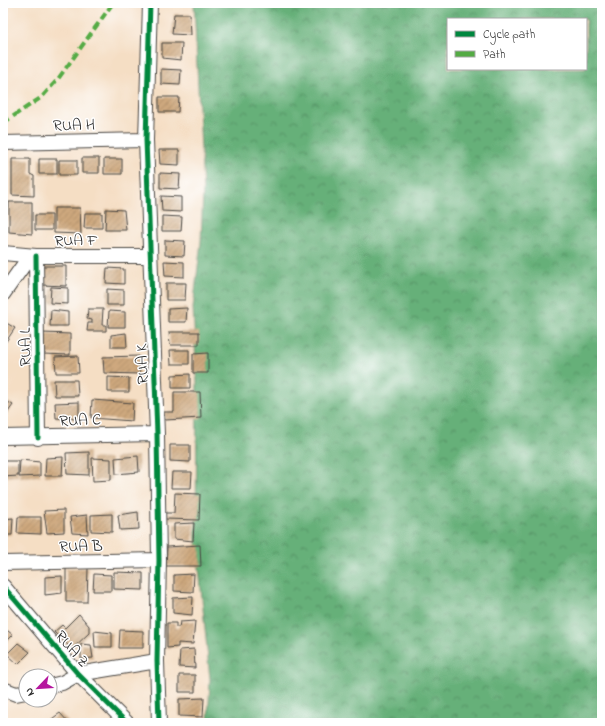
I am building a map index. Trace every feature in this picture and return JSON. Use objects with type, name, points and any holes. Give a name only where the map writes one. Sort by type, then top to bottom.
[{"type":"street","name":"RUA K","points":[[150,3],[146,140],[157,434],[159,560],[157,661],[159,723]]},
{"type":"street","name":"RUA H","points":[[3,143],[146,140]]},
{"type":"street","name":"RUA F","points":[[3,253],[33,256],[150,256]]},
{"type":"street","points":[[3,294],[33,256]]},
{"type":"street","name":"RUA L","points":[[33,256],[38,438]]},
{"type":"street","name":"RUA C","points":[[3,437],[38,438],[157,434]]},
{"type":"street","name":"RUA B","points":[[3,563],[159,560]]},
{"type":"street","name":"RUA Z","points":[[3,586],[78,674],[127,723]]},
{"type":"street","points":[[58,684],[78,674],[157,661]]},
{"type":"street","points":[[3,689],[18,694]]},
{"type":"green space","points":[[194,3],[602,3],[602,723],[208,723],[210,679],[196,538],[197,382],[193,308],[201,242],[203,191]]},
{"type":"building","points":[[174,14],[190,14],[191,35],[172,34]]},
{"type":"building","points":[[162,43],[182,43],[181,60],[162,58]]},
{"type":"building","points":[[161,69],[181,70],[180,85],[161,84]]},
{"type":"building","points":[[159,97],[179,97],[178,112],[159,112]]},
{"type":"building","points":[[159,150],[179,150],[179,165],[160,164]]},
{"type":"building","points":[[82,158],[99,158],[99,173],[82,173]]},
{"type":"building","points":[[12,159],[30,159],[30,174],[34,176],[34,196],[12,195]]},
{"type":"building","points":[[39,159],[57,159],[57,174],[39,174]]},
{"type":"building","points":[[104,159],[122,159],[122,174],[104,174]]},
{"type":"building","points":[[3,160],[7,160],[7,175],[3,175]]},
{"type":"building","points":[[59,160],[77,160],[77,175],[59,175]]},
{"type":"building","points":[[160,173],[180,174],[179,189],[160,188]]},
{"type":"building","points":[[161,196],[181,197],[181,212],[162,211]]},
{"type":"building","points":[[9,202],[32,202],[32,234],[9,232]]},
{"type":"building","points":[[54,208],[80,208],[81,234],[54,233]]},
{"type":"building","points":[[106,209],[124,210],[126,230],[105,230]]},
{"type":"building","points":[[85,213],[102,213],[102,228],[84,228]]},
{"type":"building","points":[[35,215],[52,215],[52,230],[35,230]]},
{"type":"building","points":[[162,216],[182,217],[181,231],[162,231]]},
{"type":"building","points":[[165,240],[185,241],[184,256],[165,255]]},
{"type":"building","points":[[164,261],[184,262],[184,277],[165,276]]},
{"type":"building","points":[[42,266],[66,266],[66,286],[42,285]]},
{"type":"building","points":[[107,268],[124,269],[124,284],[106,283]]},
{"type":"building","points":[[166,283],[186,283],[185,300],[166,300]]},
{"type":"building","points":[[51,287],[68,288],[68,304],[50,303]]},
{"type":"building","points":[[107,289],[124,290],[124,305],[107,305]]},
{"type":"building","points":[[187,308],[186,322],[168,322],[168,309]]},
{"type":"building","points":[[88,309],[103,309],[102,325],[106,325],[106,331],[87,331],[88,323],[92,323],[92,320],[87,319]]},
{"type":"building","points":[[51,310],[68,312],[68,326],[50,326]]},
{"type":"building","points":[[109,311],[125,312],[125,327],[108,327]]},
{"type":"building","points":[[3,321],[15,328],[5,343],[3,342]]},
{"type":"building","points":[[169,332],[199,332],[199,345],[170,345]]},
{"type":"building","points":[[43,333],[70,334],[70,355],[43,354]]},
{"type":"building","points":[[126,333],[127,347],[111,347],[111,335]]},
{"type":"building","points":[[170,350],[189,350],[189,364],[171,364]]},
{"type":"building","points":[[208,353],[208,373],[193,373],[193,354]]},
{"type":"building","points":[[78,356],[79,373],[56,373],[55,357]]},
{"type":"building","points":[[139,356],[139,374],[104,373],[103,357]]},
{"type":"building","points":[[190,374],[190,388],[172,388],[172,375]]},
{"type":"building","points":[[108,377],[129,378],[129,392],[108,392]]},
{"type":"building","points":[[54,380],[77,380],[78,396],[55,396]]},
{"type":"building","points":[[174,392],[200,392],[201,418],[165,420],[164,412],[174,412]]},
{"type":"building","points":[[3,399],[13,405],[3,419]]},
{"type":"building","points":[[92,400],[133,403],[132,421],[91,418]]},
{"type":"building","points":[[79,402],[79,419],[56,418],[55,403]]},
{"type":"building","points":[[170,445],[190,445],[190,462],[170,461]]},
{"type":"building","points":[[89,452],[89,475],[67,474],[66,453]]},
{"type":"building","points":[[138,456],[139,472],[116,474],[115,458]]},
{"type":"building","points":[[63,457],[62,476],[45,476],[46,458]]},
{"type":"building","points":[[92,458],[111,459],[111,480],[93,481]]},
{"type":"building","points":[[20,460],[40,462],[40,476],[19,477]]},
{"type":"building","points":[[3,461],[18,461],[18,476],[3,477]]},
{"type":"building","points":[[172,472],[192,472],[191,488],[171,488]]},
{"type":"building","points":[[175,493],[200,494],[199,520],[165,519],[165,513],[174,513]]},
{"type":"building","points":[[64,510],[64,532],[47,533],[44,511]]},
{"type":"building","points":[[138,512],[139,529],[120,530],[118,515]]},
{"type":"building","points":[[112,514],[112,532],[91,531],[91,515]]},
{"type":"building","points":[[87,515],[88,534],[72,533],[70,517]]},
{"type":"building","points":[[18,517],[41,517],[41,534],[17,533]]},
{"type":"building","points":[[13,518],[12,535],[3,535],[3,519]]},
{"type":"building","points":[[194,523],[193,541],[174,539],[174,524]]},
{"type":"building","points":[[200,545],[201,566],[166,566],[167,547]]},
{"type":"building","points":[[66,568],[88,568],[87,602],[66,602]]},
{"type":"building","points":[[114,572],[143,573],[143,590],[114,589]]},
{"type":"building","points":[[94,574],[111,575],[111,591],[93,591]]},
{"type":"building","points":[[194,574],[193,592],[174,591],[174,575]]},
{"type":"building","points":[[62,576],[62,593],[45,595],[45,577]]},
{"type":"building","points":[[193,597],[192,615],[173,613],[173,598]]},
{"type":"building","points":[[79,614],[89,626],[89,633],[72,649],[54,632],[62,625],[65,628]]},
{"type":"building","points":[[195,621],[193,644],[178,643],[178,647],[167,648],[167,623],[176,623],[176,627],[179,627],[180,622]]},
{"type":"building","points":[[3,627],[13,635],[3,645]]},
{"type":"building","points":[[120,630],[143,631],[143,648],[119,648]]},
{"type":"building","points":[[94,631],[112,633],[112,647],[95,647]]},
{"type":"building","points":[[18,643],[30,652],[18,664],[7,654]]},
{"type":"building","points":[[81,644],[91,645],[93,658],[81,659]]},
{"type":"building","points":[[194,649],[195,668],[179,667],[180,650]]},
{"type":"building","points":[[179,675],[195,675],[195,692],[179,692]]},
{"type":"building","points":[[204,698],[203,717],[179,716],[179,699]]},
{"type":"building","points":[[60,713],[69,723],[51,723],[49,721]]},
{"type":"marked path","points":[[3,123],[42,97],[58,79],[113,3]]},
{"type":"cycle path","points":[[150,3],[146,140],[157,434],[159,560],[157,661],[159,723]]},
{"type":"cycle path","points":[[36,256],[38,438]]},
{"type":"cycle path","points":[[3,586],[78,674],[127,723]]}]
